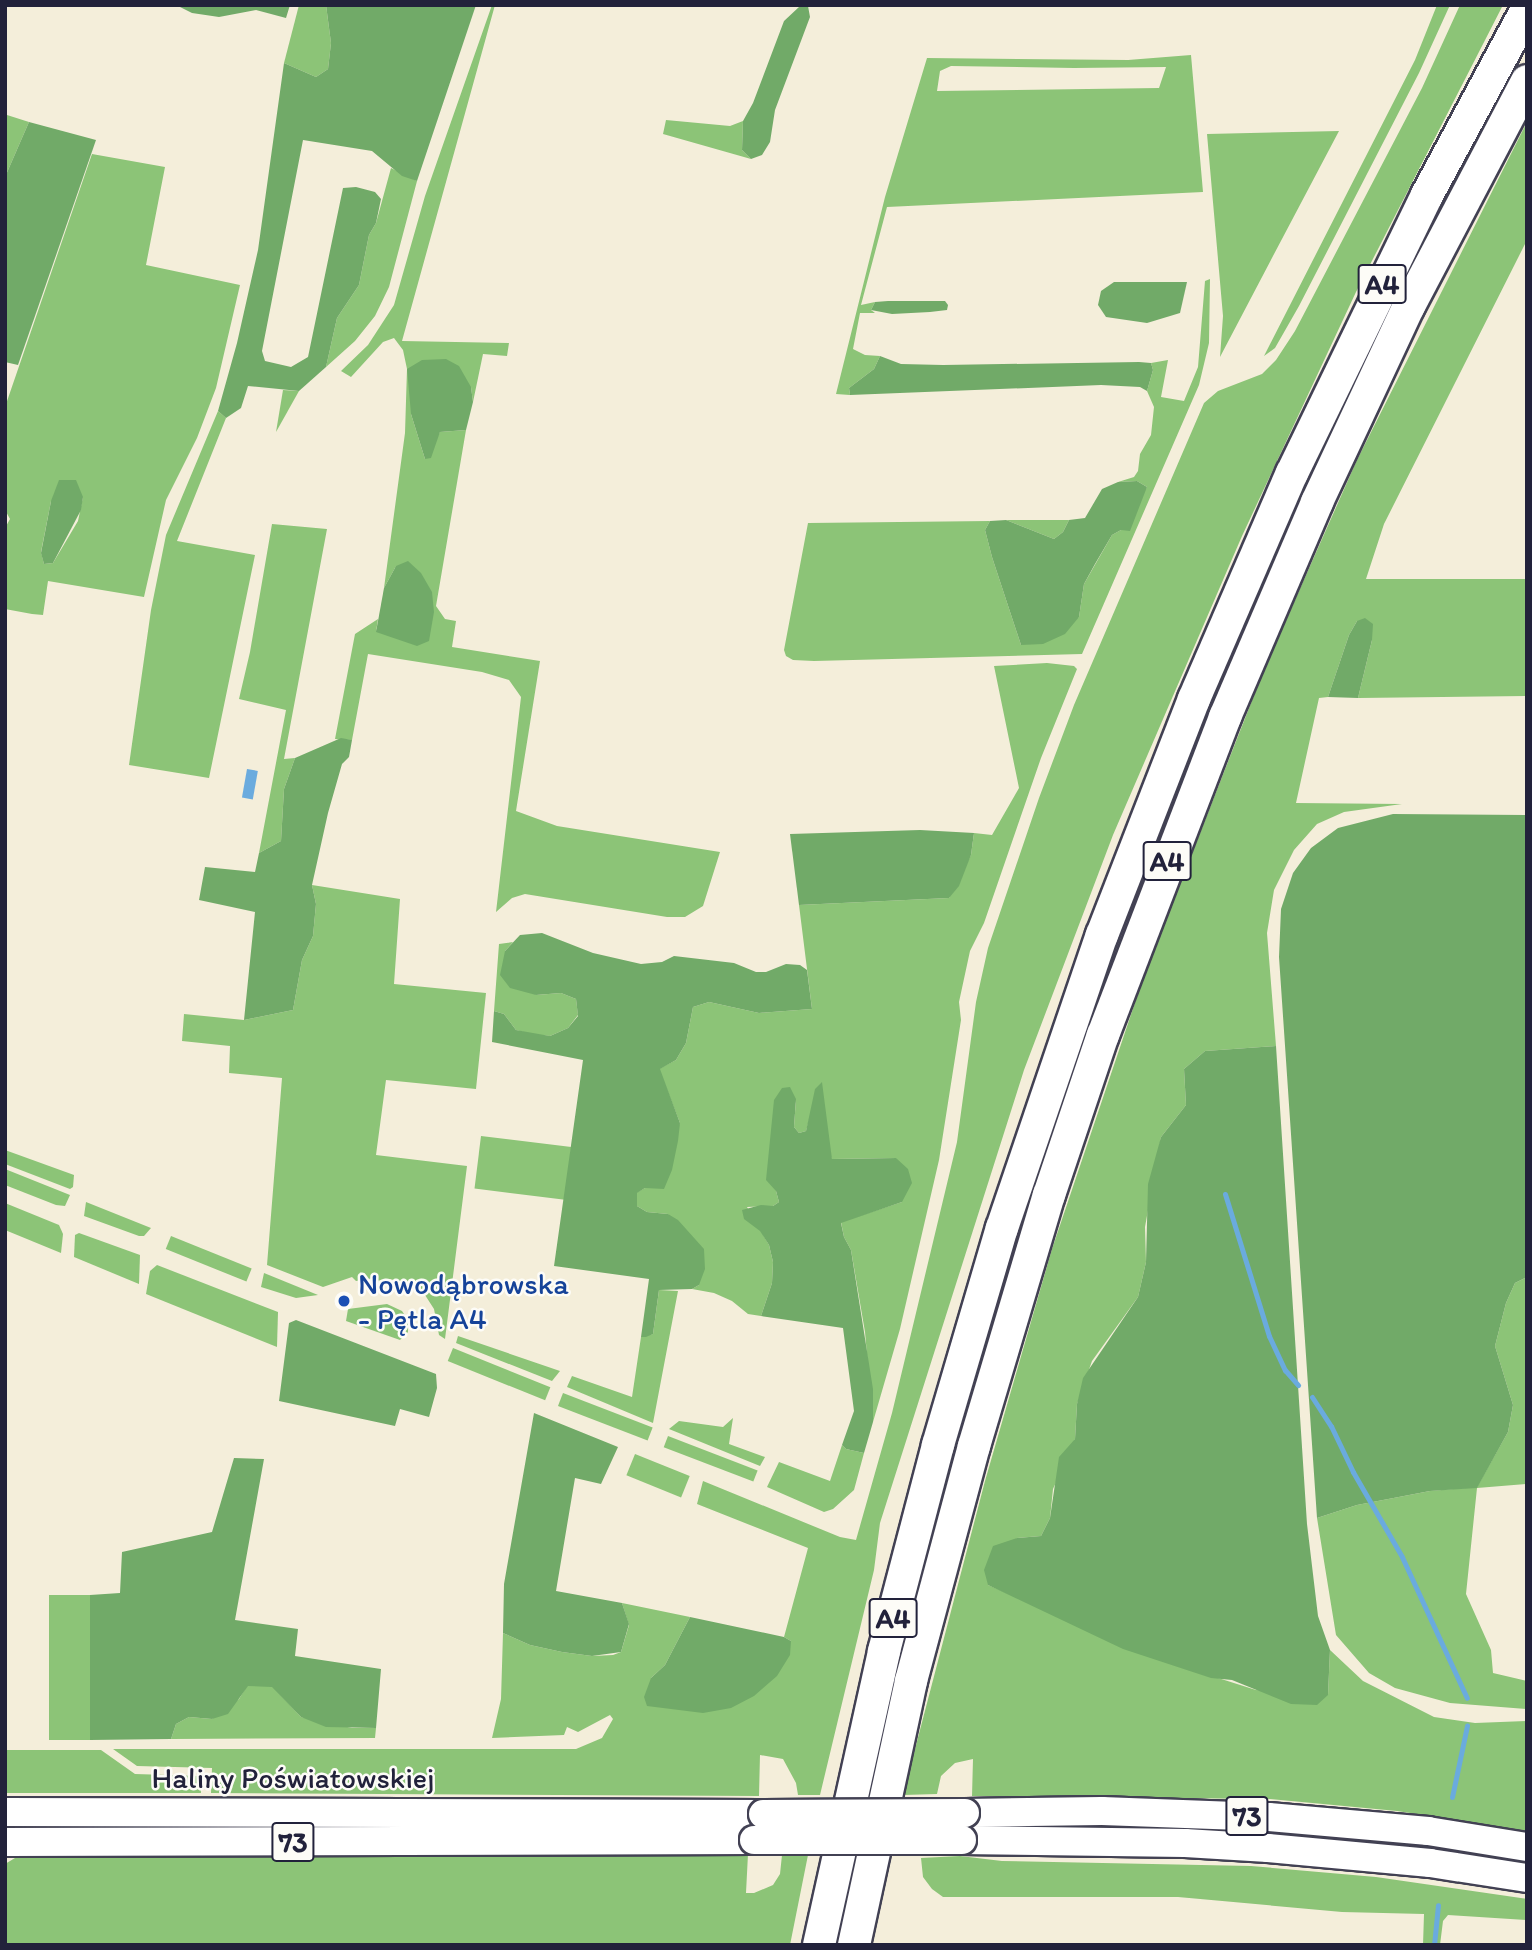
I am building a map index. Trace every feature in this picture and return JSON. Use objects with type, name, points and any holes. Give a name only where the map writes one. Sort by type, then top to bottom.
[{"type":"highway","name":"A4","points":[[819,1945],[884,1651],[942,1433],[1021,1169],[1102,935],[1194,699],[1308,438],[1427,195],[1527,9]]},
{"type":"highway","name":"A4","points":[[854,1945],[911,1681],[974,1446],[1049,1195],[1124,978],[1225,717],[1312,513],[1409,306],[1527,81]]},
{"type":"main road","name":"Haliny Poświatowskiej","points":[[5,1811],[762,1814],[963,1826]]},
{"type":"main road","name":"73","points":[[5,1842],[754,1840],[963,1826],[1102,1811],[1269,1817],[1428,1831],[1527,1847]]},
{"type":"main road","name":"73","points":[[963,1826],[1268,1848],[1430,1863],[1527,1878]]},
{"type":"green space","points":[[176,5],[290,5],[286,18],[256,10],[219,17],[192,13]]},
{"type":"green space","points":[[299,5],[326,5],[331,43],[328,69],[316,77],[284,63]]},
{"type":"green space","points":[[326,5],[476,5],[417,181],[402,176],[372,151],[303,140],[262,351],[265,361],[291,367],[308,357],[343,188],[356,187],[375,192],[381,199],[376,223],[369,235],[359,285],[337,318],[326,367],[299,391],[248,386],[241,408],[226,418],[218,411],[258,250],[284,63],[316,77],[328,69],[331,43]]},
{"type":"green space","points":[[492,5],[495,5],[402,341],[509,343],[507,356],[483,354],[473,402],[471,387],[411,414],[425,459],[440,432],[466,430],[436,606],[445,619],[456,621],[452,647],[540,661],[516,811],[557,826],[720,852],[703,906],[685,917],[667,917],[525,894],[512,898],[496,912],[521,697],[509,680],[482,672],[368,654],[352,740],[335,739],[355,634],[378,619],[376,632],[396,566],[384,588],[405,433],[407,369],[403,350],[394,338],[383,342],[351,377],[341,371],[368,345],[394,305],[425,196]]},
{"type":"green space","points":[[1437,5],[1450,5],[1419,73],[1299,306],[1275,348],[1264,356],[1415,60]]},
{"type":"green space","points":[[1460,5],[1503,5],[1356,292],[1242,536],[1113,835],[1024,1070],[880,1523],[874,1570],[820,1795],[798,1795],[796,1783],[783,1759],[760,1755],[759,1796],[211,1793],[212,1768],[137,1766],[113,1749],[576,1749],[602,1738],[613,1719],[610,1715],[578,1732],[567,1727],[564,1735],[492,1738],[501,1699],[503,1633],[530,1645],[562,1652],[592,1656],[613,1655],[621,1652],[629,1625],[622,1603],[690,1617],[665,1665],[651,1678],[791,1641],[784,1637],[808,1548],[697,1504],[703,1481],[840,1537],[856,1540],[892,1413],[957,1142],[976,1002],[988,948],[1074,705],[1204,403],[1218,391],[1262,374],[1276,360],[1295,331],[1422,88]]},
{"type":"green space","points":[[808,6],[810,17],[775,110],[770,142],[762,155],[751,159],[742,150],[743,121],[753,103],[784,21],[799,7]]},
{"type":"green space","points":[[1191,55],[1203,192],[887,207],[861,305],[875,302],[871,310],[875,313],[860,313],[853,349],[865,355],[880,356],[874,369],[849,388],[850,395],[836,394],[885,197],[927,58],[1128,60]],"holes":[[[951,66],[1166,67],[1159,88],[937,91],[940,71]]]},
{"type":"green space","points":[[7,115],[29,122],[5,177],[5,121]]},
{"type":"green space","points":[[666,120],[730,126],[743,121],[742,150],[751,159],[663,134]]},
{"type":"green space","points":[[29,122],[96,140],[18,365],[5,362],[5,177]]},
{"type":"green space","points":[[1527,122],[1527,240],[1384,524],[1366,579],[1527,579],[1527,696],[1358,698],[1372,640],[1357,621],[1349,635],[1328,697],[1319,698],[1296,803],[1402,804],[1344,812],[1317,824],[1294,850],[1274,890],[1267,933],[1276,1046],[1205,1051],[1184,1069],[1186,1105],[1161,1137],[1145,1227],[1146,1262],[1138,1297],[1092,1361],[1077,1404],[1075,1439],[1053,1489],[1050,1518],[1041,1536],[1017,1538],[988,1585],[1177,1665],[1256,1690],[1328,1695],[1330,1650],[1363,1681],[1434,1717],[1475,1723],[1527,1721],[1527,1831],[1397,1811],[1270,1799],[972,1796],[973,1759],[955,1763],[941,1776],[937,1794],[903,1795],[985,1481],[1052,1249],[1144,976],[1264,670],[1357,460]]},
{"type":"green space","points":[[1339,131],[1220,357],[1223,316],[1207,134]]},
{"type":"green space","points":[[92,154],[165,167],[146,265],[240,285],[216,388],[197,438],[166,500],[144,597],[48,581],[43,615],[5,609],[5,528],[10,519],[5,510],[5,407]],"holes":[[[83,497],[78,521],[53,563],[44,564],[41,552],[51,501]]]},
{"type":"green space","points":[[391,168],[417,181],[389,287],[375,316],[355,341],[326,367],[337,318],[359,285],[369,235],[376,223]]},
{"type":"green space","points":[[1210,279],[1209,343],[1199,385],[1082,654],[814,661],[793,660],[786,656],[784,650],[808,523],[990,521],[985,530],[1021,645],[1079,617],[1084,584],[1112,535],[1121,530],[1147,487],[1137,481],[1118,482],[1134,477],[1138,471],[1140,454],[1151,435],[1154,407],[1147,391],[1153,370],[1151,363],[1168,360],[1161,397],[1184,401],[1198,367],[1205,281]]},
{"type":"green space","points":[[1114,282],[1187,282],[1180,313],[1147,323],[1106,317],[1098,305],[1101,291]]},
{"type":"green space","points":[[945,301],[948,305],[947,310],[930,312],[892,314],[871,310],[875,302]]},
{"type":"green space","points":[[880,356],[901,364],[943,365],[1139,362],[1151,363],[1153,370],[1147,391],[1140,387],[1101,385],[850,395],[849,388],[874,369]]},
{"type":"green space","points":[[446,359],[459,366],[471,387],[473,402],[466,430],[440,432],[431,458],[425,459],[411,414],[407,369],[422,360]]},
{"type":"green space","points":[[283,390],[299,391],[276,432]]},
{"type":"green space","points":[[218,411],[226,418],[177,541],[255,555],[209,778],[129,765],[151,610],[166,535]]},
{"type":"green space","points":[[59,480],[76,480],[83,497],[81,510],[53,563],[44,564],[41,553],[51,501]]},
{"type":"green space","points":[[1137,481],[1147,487],[1130,531],[1121,530],[1112,535],[1084,584],[1079,617],[1065,634],[1043,644],[1021,645],[985,530],[990,521],[1006,520],[1054,539],[1063,532],[1069,520],[1085,518],[1102,489],[1118,482]]},
{"type":"green space","points":[[1006,520],[1069,520],[1063,532],[1054,539]]},
{"type":"green space","points":[[272,524],[327,529],[284,759],[295,758],[284,789],[281,841],[259,853],[286,710],[239,699],[250,652]]},
{"type":"green space","points":[[408,561],[421,573],[432,592],[434,612],[429,641],[417,646],[376,632],[384,588],[396,566]]},
{"type":"green space","points":[[1365,618],[1373,624],[1372,640],[1358,698],[1328,697],[1349,635],[1357,621]]},
{"type":"green space","points":[[1047,663],[1074,666],[1077,669],[1041,758],[984,923],[970,951],[959,1002],[961,1020],[939,1160],[900,1329],[873,1422],[865,1332],[851,1250],[844,1237],[841,1222],[902,1202],[896,1158],[832,1159],[811,1113],[806,1131],[799,1133],[794,1127],[796,1099],[776,1191],[779,1202],[773,1206],[747,1207],[769,1245],[773,1262],[772,1283],[761,1316],[748,1314],[732,1301],[714,1293],[692,1289],[699,1285],[668,1214],[647,1212],[637,1206],[636,1193],[645,1188],[680,1123],[659,1069],[676,1060],[686,1043],[693,1007],[709,1002],[759,1013],[812,1009],[799,905],[949,898],[971,855],[974,833],[992,835],[1019,788],[994,666]]},
{"type":"green space","points":[[341,738],[352,740],[349,757],[342,764],[312,885],[316,904],[313,936],[302,960],[293,1010],[244,1020],[255,912],[199,900],[205,867],[255,872],[259,853],[281,841],[284,789],[295,758]]},
{"type":"green space","points":[[1393,814],[1527,815],[1527,1277],[1515,1283],[1506,1303],[1495,1346],[1513,1405],[1508,1432],[1477,1488],[1430,1491],[1357,1505],[1317,1518],[1279,957],[1281,909],[1293,873],[1311,848],[1338,828]]},
{"type":"green space","points":[[920,830],[974,833],[971,855],[959,886],[949,898],[799,905],[790,834]]},
{"type":"green space","points":[[312,885],[400,899],[394,984],[486,993],[476,1089],[386,1080],[376,1155],[467,1166],[445,1339],[439,1335],[434,1309],[425,1295],[414,1286],[390,1279],[356,1281],[352,1277],[323,1287],[267,1265],[282,1078],[229,1073],[230,1046],[182,1041],[184,1014],[244,1020],[293,1010],[302,960],[313,936],[316,904]]},
{"type":"green space","points":[[542,933],[593,953],[641,964],[662,962],[674,956],[734,963],[756,972],[766,972],[786,964],[800,965],[807,970],[812,1009],[759,1013],[709,1002],[693,1007],[686,1043],[676,1060],[660,1069],[680,1123],[678,1141],[672,1170],[664,1189],[645,1188],[637,1193],[637,1206],[647,1212],[668,1214],[678,1220],[704,1249],[705,1269],[699,1285],[692,1289],[659,1290],[653,1334],[646,1337],[641,1337],[649,1279],[554,1266],[583,1060],[492,1042],[494,1011],[504,1014],[516,1030],[550,1036],[568,1028],[578,1016],[576,999],[561,993],[536,995],[510,988],[500,975],[505,951],[520,935]]},
{"type":"green space","points":[[513,942],[505,951],[536,995],[561,993],[576,999],[578,1015],[568,1028],[550,1036],[531,1034],[516,1030],[504,1014],[494,1011],[499,944]]},
{"type":"green space","points":[[1276,1046],[1307,1524],[1318,1616],[1330,1650],[1328,1695],[1317,1705],[1291,1704],[1232,1680],[1211,1678],[1123,1649],[988,1585],[984,1570],[993,1546],[1017,1538],[1041,1536],[1050,1518],[1059,1457],[1075,1439],[1077,1404],[1083,1378],[1138,1297],[1146,1262],[1148,1184],[1161,1137],[1186,1105],[1184,1069],[1205,1051]]},
{"type":"green space","points":[[822,1082],[832,1159],[896,1158],[908,1169],[912,1183],[902,1202],[841,1223],[851,1250],[873,1389],[873,1422],[864,1453],[846,1449],[842,1445],[854,1411],[843,1328],[761,1316],[772,1283],[773,1262],[769,1245],[760,1231],[744,1219],[742,1210],[761,1205],[773,1206],[779,1202],[776,1191],[766,1180],[774,1100],[782,1088],[790,1087],[796,1099],[794,1127],[799,1133],[806,1131],[815,1089]]},
{"type":"green space","points":[[481,1136],[571,1147],[565,1200],[475,1189]]},
{"type":"green space","points":[[5,1150],[74,1175],[73,1187],[70,1189],[5,1164]]},
{"type":"green space","points":[[5,1169],[70,1195],[65,1206],[5,1185]]},
{"type":"green space","points":[[86,1202],[151,1228],[144,1236],[139,1236],[84,1216]]},
{"type":"green space","points":[[5,1203],[59,1225],[63,1234],[61,1253],[5,1230]]},
{"type":"green space","points":[[79,1233],[140,1255],[139,1284],[74,1257],[75,1235]]},
{"type":"green space","points":[[171,1236],[252,1269],[246,1282],[166,1249]]},
{"type":"green space","points":[[157,1265],[278,1312],[277,1347],[146,1294],[150,1271]]},
{"type":"green space","points":[[264,1273],[318,1295],[296,1298],[261,1287]]},
{"type":"green space","points":[[1527,1277],[1527,1484],[1477,1488],[1466,1594],[1491,1650],[1493,1673],[1527,1681],[1527,1709],[1450,1703],[1395,1688],[1369,1673],[1336,1635],[1317,1518],[1357,1505],[1430,1491],[1477,1487],[1508,1432],[1513,1405],[1495,1346],[1506,1303],[1515,1283]]},
{"type":"green space","points":[[659,1290],[678,1291],[653,1423],[567,1387],[572,1376],[632,1397],[641,1337],[653,1334]]},
{"type":"green space","points":[[387,1304],[402,1311],[408,1320],[408,1332],[400,1340],[346,1321],[348,1309]]},
{"type":"green space","points":[[296,1320],[436,1374],[437,1388],[429,1417],[400,1409],[395,1426],[279,1401],[289,1323]]},
{"type":"green space","points":[[458,1336],[560,1371],[552,1381],[456,1343]]},
{"type":"green space","points":[[453,1348],[550,1387],[545,1400],[448,1361]]},
{"type":"green space","points":[[563,1393],[653,1427],[648,1440],[558,1406]]},
{"type":"green space","points":[[534,1413],[618,1447],[601,1484],[575,1478],[556,1591],[622,1603],[629,1624],[621,1652],[592,1656],[562,1652],[530,1645],[503,1633],[504,1584]]},
{"type":"green space","points":[[733,1418],[729,1444],[765,1457],[760,1466],[669,1429],[679,1421],[723,1427]]},
{"type":"green space","points":[[668,1436],[758,1470],[753,1482],[664,1447]]},
{"type":"green space","points":[[842,1445],[846,1449],[864,1453],[854,1490],[833,1509],[824,1512],[767,1487],[779,1462],[830,1481]]},
{"type":"green space","points":[[635,1454],[690,1476],[681,1497],[626,1475]]},
{"type":"green space","points":[[234,1458],[264,1459],[235,1620],[298,1629],[295,1656],[381,1669],[376,1728],[326,1727],[301,1717],[272,1687],[248,1686],[228,1714],[212,1719],[189,1717],[176,1724],[171,1739],[90,1740],[90,1595],[120,1593],[122,1552],[212,1532]]},
{"type":"green space","points":[[49,1595],[90,1595],[90,1740],[49,1740]]},
{"type":"green space","points":[[690,1617],[784,1637],[791,1641],[790,1655],[777,1676],[754,1696],[731,1708],[703,1713],[647,1706],[644,1697],[651,1678],[665,1665]]},
{"type":"green space","points":[[247,1686],[272,1686],[301,1717],[352,1728],[376,1728],[375,1738],[171,1739],[176,1724],[189,1717],[212,1719],[239,1699]]},
{"type":"green space","points":[[5,1750],[101,1750],[135,1774],[200,1776],[201,1793],[5,1793]]},
{"type":"green space","points":[[748,1854],[746,1893],[754,1893],[773,1885],[780,1874],[782,1855],[808,1855],[790,1945],[5,1945],[5,1864],[20,1855]]},
{"type":"green space","points":[[960,1856],[1002,1861],[1251,1866],[1376,1877],[1527,1899],[1527,1920],[1448,1915],[1443,1921],[1440,1945],[1423,1945],[1424,1914],[1342,1912],[1178,1897],[943,1897],[932,1889],[923,1877],[921,1858]]},
{"type":"water","points":[[247,769],[258,771],[253,799],[242,798]]},
{"type":"waterway","points":[[1225,1194],[1269,1336],[1285,1370],[1298,1385]]},
{"type":"waterway","points":[[1312,1397],[1331,1426],[1353,1472],[1402,1557],[1467,1698]]},
{"type":"waterway","points":[[1452,1797],[1467,1726]]},
{"type":"waterway","points":[[1434,1945],[1438,1905]]},
{"type":"place","name":"Nowodąbrowska - Pętla A4","points":[[344,1301]]}]
